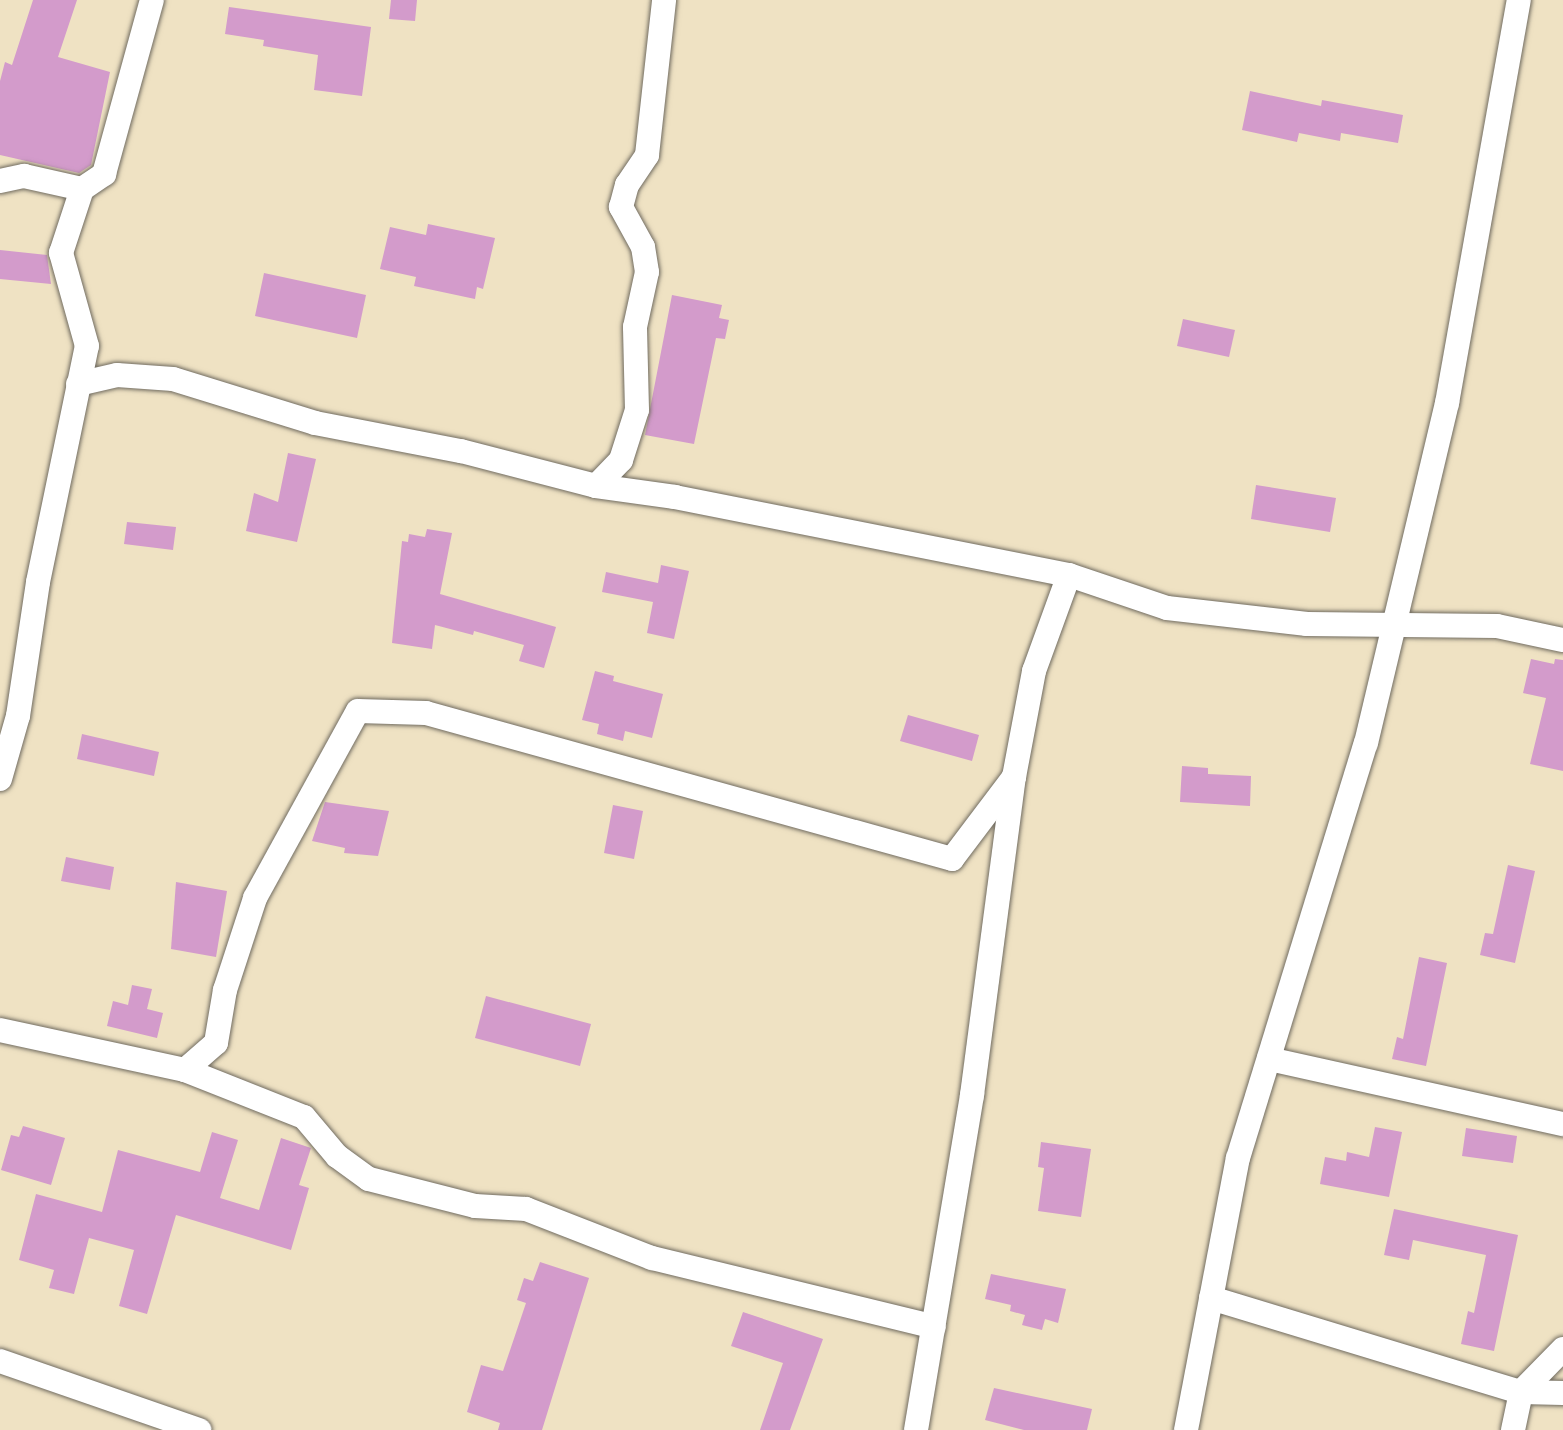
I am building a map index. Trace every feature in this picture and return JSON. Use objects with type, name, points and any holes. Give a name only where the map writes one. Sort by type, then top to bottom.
[{"type":"street","points":[[0,779],[18,716],[38,582],[87,346],[61,253],[82,189],[104,174],[152,0]]},
{"type":"street","points":[[596,486],[621,460],[637,410],[635,327],[647,272],[643,247],[621,207],[626,184],[647,155],[664,0]]},
{"type":"street","points":[[1186,1430],[1238,1158],[1366,743],[1447,403],[1519,0]]},
{"type":"street","points":[[0,181],[24,176],[82,189]]},
{"type":"street","points":[[78,384],[117,375],[173,379],[315,423],[461,451],[596,486],[675,497],[1069,575],[1178,610],[1307,624],[1497,626],[1563,640]]},
{"type":"street","points":[[916,1430],[972,1095],[1014,777],[1034,671],[1069,575]]},
{"type":"street","points":[[185,1070],[216,1043],[226,990],[255,898],[358,711],[426,713],[952,859],[1014,777]]},
{"type":"street","points":[[0,1030],[185,1070],[304,1117],[337,1156],[369,1179],[474,1206],[526,1209],[652,1258],[934,1327]]},
{"type":"street","points":[[1269,1059],[1563,1124]]},
{"type":"street","points":[[1212,1298],[1521,1392],[1563,1393]]},
{"type":"street","points":[[1513,1430],[1521,1392],[1563,1349]]},
{"type":"street","points":[[0,1361],[199,1430]]},
{"type":"building","points":[[33,0],[77,0],[58,57],[110,72],[91,165],[79,173],[0,155],[0,81],[5,62],[12,65]]},
{"type":"building","points":[[391,0],[417,0],[415,21],[389,19]]},
{"type":"building","points":[[229,7],[371,27],[362,96],[314,90],[318,55],[263,46],[264,40],[225,34]]},
{"type":"building","points":[[1250,91],[1321,106],[1322,100],[1403,115],[1398,143],[1341,133],[1340,141],[1299,133],[1297,142],[1242,130]]},
{"type":"building","points":[[428,224],[495,238],[483,289],[477,287],[475,299],[414,286],[416,277],[380,269],[390,227],[426,235]]},
{"type":"building","points":[[0,250],[47,255],[51,284],[0,279]]},
{"type":"building","points":[[264,273],[366,295],[357,338],[255,316]]},
{"type":"building","points":[[672,295],[722,305],[719,318],[729,320],[725,339],[716,338],[694,444],[645,435]]},
{"type":"building","points":[[1183,319],[1235,330],[1229,357],[1177,346]]},
{"type":"building","points":[[288,453],[316,459],[297,542],[246,531],[254,493],[278,502]]},
{"type":"building","points":[[1256,485],[1336,498],[1330,532],[1251,519]]},
{"type":"building","points":[[127,522],[176,527],[173,550],[124,544]]},
{"type":"building","points":[[427,529],[452,533],[440,594],[556,627],[544,668],[519,661],[524,645],[474,631],[473,635],[435,625],[432,649],[392,643],[402,541],[408,542],[409,534],[425,537]]},
{"type":"building","points":[[661,565],[689,571],[674,639],[647,633],[653,602],[602,592],[606,572],[658,583]]},
{"type":"building","points":[[1531,659],[1554,664],[1555,659],[1563,660],[1563,771],[1530,764],[1546,698],[1523,693]]},
{"type":"building","points":[[595,671],[614,676],[613,681],[663,694],[652,738],[625,731],[623,741],[597,734],[599,724],[582,720]]},
{"type":"building","points":[[908,715],[979,735],[972,761],[900,741]]},
{"type":"building","points":[[82,734],[159,752],[154,776],[77,759]]},
{"type":"building","points":[[1182,766],[1208,768],[1208,774],[1251,776],[1250,806],[1180,802]]},
{"type":"building","points":[[325,802],[389,811],[378,856],[344,853],[345,848],[312,841]]},
{"type":"building","points":[[613,805],[643,811],[634,859],[604,853]]},
{"type":"building","points":[[66,857],[114,867],[110,890],[61,881]]},
{"type":"building","points":[[1508,865],[1535,871],[1515,963],[1480,955],[1485,933],[1493,934]]},
{"type":"building","points":[[176,882],[227,891],[216,957],[171,949]]},
{"type":"building","points":[[1419,957],[1447,963],[1426,1066],[1392,1059],[1397,1037],[1403,1039]]},
{"type":"building","points":[[132,985],[152,989],[147,1009],[163,1013],[157,1038],[107,1026],[113,1001],[128,1005]]},
{"type":"building","points":[[486,996],[591,1024],[580,1066],[475,1038]]},
{"type":"building","points":[[23,1126],[65,1138],[51,1185],[1,1170],[11,1135],[19,1137]]},
{"type":"building","points":[[1375,1127],[1402,1132],[1389,1197],[1320,1184],[1325,1157],[1346,1161],[1347,1152],[1369,1157]]},
{"type":"building","points":[[1466,1128],[1517,1136],[1513,1163],[1462,1156]]},
{"type":"building","points":[[212,1132],[238,1140],[220,1198],[259,1210],[281,1138],[311,1148],[299,1185],[309,1188],[291,1250],[176,1215],[147,1314],[119,1306],[134,1250],[89,1238],[74,1294],[49,1288],[54,1270],[19,1260],[36,1194],[102,1212],[118,1150],[200,1172]]},
{"type":"building","points":[[1041,1142],[1091,1149],[1081,1217],[1038,1211],[1044,1168],[1038,1167]]},
{"type":"building","points":[[1394,1209],[1518,1235],[1494,1351],[1461,1344],[1468,1311],[1474,1313],[1486,1255],[1413,1240],[1409,1260],[1384,1255]]},
{"type":"building","points":[[540,1262],[589,1278],[542,1430],[498,1430],[500,1423],[467,1412],[481,1365],[503,1371],[526,1303],[517,1300],[524,1278],[533,1281]]},
{"type":"building","points":[[991,1274],[1066,1289],[1058,1323],[1045,1319],[1042,1330],[1022,1325],[1025,1315],[1010,1311],[1011,1305],[985,1299]]},
{"type":"building","points":[[743,1312],[823,1339],[790,1430],[760,1430],[783,1363],[731,1346]]},
{"type":"building","points":[[994,1388],[1092,1409],[1087,1430],[1024,1430],[985,1420]]}]
